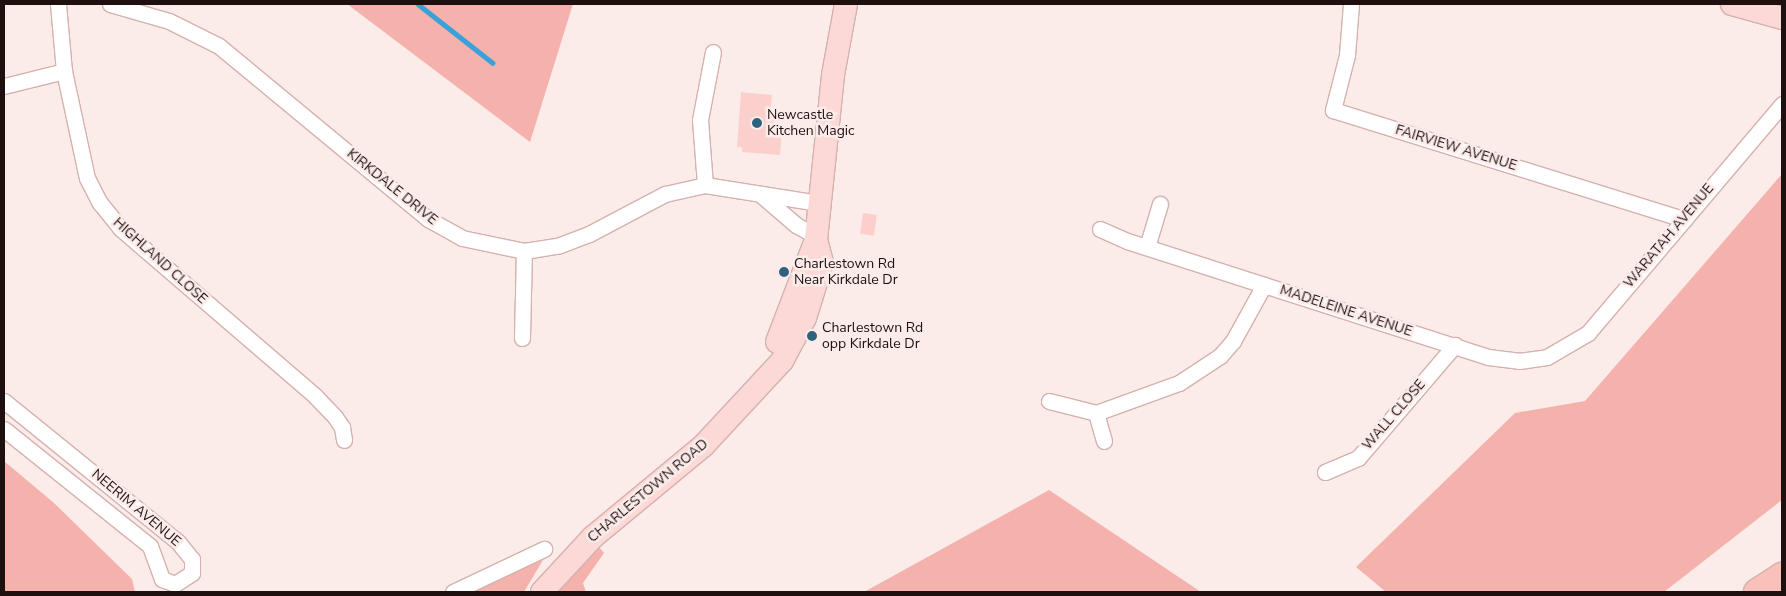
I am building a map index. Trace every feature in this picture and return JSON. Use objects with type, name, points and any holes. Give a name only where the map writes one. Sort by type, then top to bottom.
[{"type":"highway","points":[[1757,592],[1782,576]]},
{"type":"main road","name":"CHARLESTOWN ROAD","points":[[542,592],[593,537],[703,446],[782,361],[805,318],[822,262],[816,238],[819,203],[833,75],[846,4]]},
{"type":"main road","points":[[1732,4],[1782,18]]},
{"type":"street","name":"HIGHLAND CLOSE","points":[[58,4],[64,71],[87,178],[100,203],[120,228],[314,396],[335,417],[344,440]]},
{"type":"street","name":"KIRKDALE DRIVE","points":[[110,4],[169,21],[219,46],[428,219],[462,238],[497,248],[524,251],[560,245],[589,234],[659,196],[685,187],[705,185],[819,203]]},
{"type":"street","name":"FAIRVIEW AVENUE","points":[[1351,4],[1347,55],[1333,110],[1684,219]]},
{"type":"street","points":[[705,185],[700,120],[713,52]]},
{"type":"street","points":[[4,86],[64,71]]},
{"type":"street","name":"WARATAH AVENUE","points":[[1547,357],[1588,333],[1782,104]]},
{"type":"street","points":[[759,193],[796,225],[816,238]]},
{"type":"street","points":[[1147,247],[1160,204]]},
{"type":"street","name":"MADELEINE AVENUE","points":[[1100,229],[1147,247],[1488,357],[1519,361],[1547,357]]},
{"type":"street","points":[[522,338],[524,251]]},
{"type":"street","points":[[1049,401],[1096,413],[1180,383],[1220,356],[1246,321],[1264,285]]},
{"type":"street","name":"WALL CLOSE","points":[[1324,472],[1358,458],[1455,345]]},
{"type":"street","name":"NEERIM AVENUE","points":[[4,401],[178,542],[192,559],[192,573],[176,584],[162,579],[150,546],[4,428]]},
{"type":"street","points":[[1096,413],[1104,441]]},
{"type":"street","points":[[453,592],[544,549]]},
{"type":"shaded area","points":[[347,4],[573,4],[530,142]]},
{"type":"shaded area","points":[[1782,174],[1782,500],[1664,592],[1386,592],[1356,567],[1515,413],[1585,401]]},
{"type":"shaded area","points":[[4,461],[54,503],[132,579],[135,592],[4,592]]},
{"type":"shaded area","points":[[1049,490],[1201,592],[864,592]]},
{"type":"shaded area","points":[[595,547],[599,547],[604,553],[583,583],[586,592],[550,592]]},
{"type":"shaded area","points":[[543,560],[524,592],[466,592]]},
{"type":"building","name":"Newcastle Kitchen Magic","points":[[741,92],[772,95],[770,118],[775,119],[774,128],[782,129],[780,155],[742,152],[742,147],[737,147]]},
{"type":"building","points":[[863,213],[877,215],[874,236],[860,234]]},
{"type":"waterway","points":[[418,4],[493,63]]},
{"type":"place","name":"Newcastle Kitchen Magic","points":[[757,123]]},
{"type":"place","name":"Charlestown Rd Near Kirkdale Dr","points":[[784,272]]},
{"type":"place","name":"Charlestown Rd opp Kirkdale Dr","points":[[812,336]]}]
